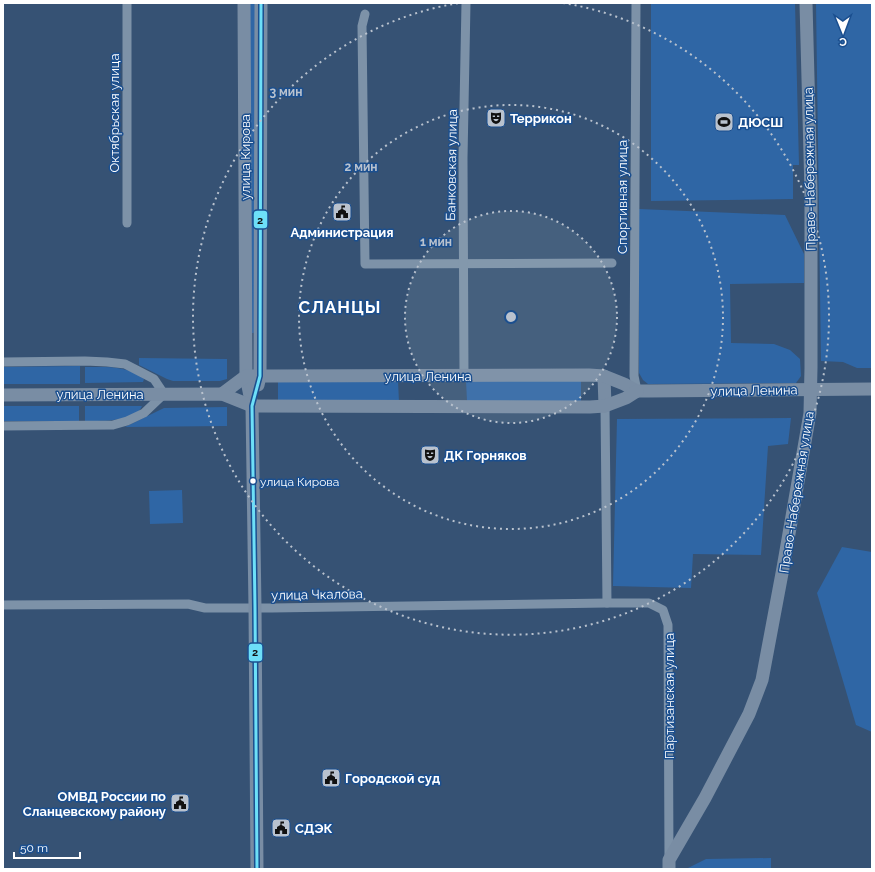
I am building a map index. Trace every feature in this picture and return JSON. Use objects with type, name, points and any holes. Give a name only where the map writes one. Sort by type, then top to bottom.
[{"type":"main road","name":"улица Кирова","points":[[244,3],[246,376],[252,406],[257,869]]},
{"type":"main road","name":"улица Кирова","points":[[252,406],[260,376],[261,3]]},
{"type":"main road","name":"Право-Набережная улица","points":[[669,865],[749,714],[762,680],[810,413],[811,192],[806,3]]},
{"type":"main road","name":"улица Ленина","points":[[246,376],[589,375],[604,376],[637,390],[649,391],[872,389]]},
{"type":"main road","points":[[222,394],[246,376]]},
{"type":"main road","points":[[604,376],[605,406]]},
{"type":"main road","name":"улица Ленина","points":[[3,395],[222,394],[252,406],[574,407],[605,406],[626,398],[637,390]]},
{"type":"street","name":"Октябрьская улица","points":[[126,3],[127,223]]},
{"type":"street","name":"Банковская улица","points":[[464,376],[463,166],[466,3]]},
{"type":"street","name":"Спортивная улица","points":[[636,3],[634,376],[637,390]]},
{"type":"street","points":[[365,14],[362,26],[365,264],[612,263]]},
{"type":"street","points":[[3,362],[85,361],[125,364],[154,379],[164,394],[144,413],[127,421],[113,425],[3,426]]},
{"type":"street","points":[[605,406],[607,603]]},
{"type":"street","name":"Партизанская улица","points":[[607,603],[649,603],[662,610],[668,625],[669,865]]},
{"type":"street","name":"улица Чкалова","points":[[3,605],[188,604],[205,608],[255,608],[607,603]]},
{"type":"shaded area","points":[[249,3],[256,3],[256,332],[253,333],[251,333]]},
{"type":"shaded area","name":"ДЮСШ","points":[[651,3],[795,3],[799,165],[793,165],[793,199],[651,201]]},
{"type":"shaded area","points":[[816,3],[872,3],[872,368],[857,368],[843,362],[821,361]]},
{"type":"shaded area","points":[[639,209],[785,215],[804,254],[804,283],[730,284],[731,343],[774,344],[790,350],[800,359],[801,376],[796,383],[648,384],[643,380],[639,373]]},
{"type":"shaded area","points":[[139,358],[227,359],[227,379],[220,381],[173,381],[139,365]]},
{"type":"shaded area","points":[[80,366],[80,384],[3,384],[3,367]]},
{"type":"shaded area","points":[[85,367],[124,369],[138,374],[144,379],[143,382],[85,383]]},
{"type":"shaded area","points":[[278,381],[398,381],[399,402],[278,401]]},
{"type":"shaded area","points":[[466,381],[581,381],[581,401],[467,401]]},
{"type":"shaded area","points":[[3,406],[79,406],[79,421],[3,421]]},
{"type":"shaded area","points":[[85,406],[142,406],[133,415],[125,418],[117,420],[85,421]]},
{"type":"shaded area","points":[[227,407],[227,426],[125,427],[164,408]]},
{"type":"shaded area","points":[[791,418],[788,444],[768,446],[761,555],[693,554],[691,588],[613,586],[617,419]]},
{"type":"shaded area","points":[[182,490],[183,523],[150,524],[149,491]]},
{"type":"shaded area","points":[[842,547],[872,552],[872,732],[856,725],[817,593]]},
{"type":"shaded area","points":[[771,858],[771,869],[686,869],[706,859]]},
{"type":"transit line","name":"2","points":[[257,869],[252,406],[260,376],[261,3]]},
{"type":"place","name":"Террикон","points":[[496,118]]},
{"type":"place","name":"ДЮСШ","points":[[724,122]]},
{"type":"place","name":"Администрация","points":[[342,212]]},
{"type":"place","name":"ДК Горняков","points":[[430,455]]},
{"type":"place","name":"улица Кирова","points":[[253,481]]},
{"type":"place","name":"Городской суд","points":[[331,778]]},
{"type":"place","name":"ОМВД России по Сланцевскому району","points":[[180,803]]},
{"type":"place","name":"СДЭК","points":[[281,828]]},
{"type":"district","name":"СЛАНЦЫ","points":[[340,307]]}]
